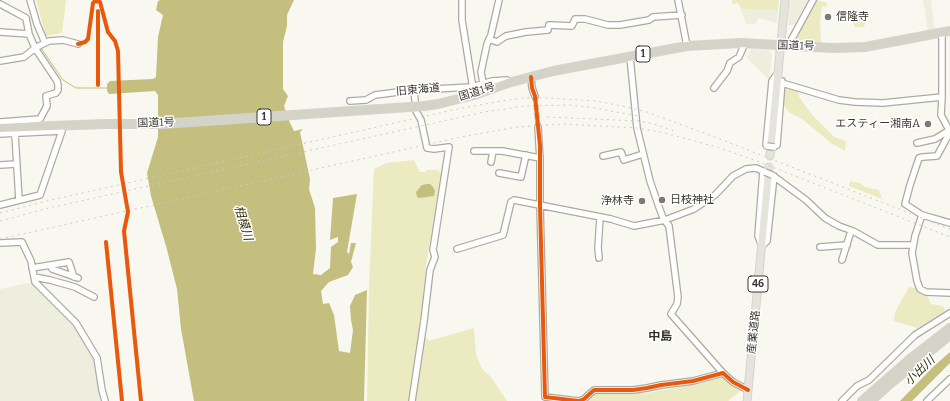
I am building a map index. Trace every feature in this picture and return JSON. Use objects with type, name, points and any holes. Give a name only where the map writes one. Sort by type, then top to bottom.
[{"type":"highway","name":"国道1号","points":[[0,128],[103,124],[162,124],[424,106],[438,104],[473,91],[531,77],[688,46],[745,43],[833,48],[865,47],[946,31]]},
{"type":"highway","points":[[862,401],[950,328]]},
{"type":"highway","points":[[871,401],[950,335]]},
{"type":"main road","points":[[770,156],[778,73],[784,45],[785,0]]},
{"type":"main road","name":"産業道路","points":[[747,401],[762,246],[766,170]]},
{"type":"street","points":[[30,0],[37,24],[45,42]]},
{"type":"street","points":[[462,0],[462,20],[473,91]]},
{"type":"street","points":[[483,83],[481,72],[499,0]]},
{"type":"street","points":[[678,0],[688,46]]},
{"type":"street","points":[[784,45],[813,0]]},
{"type":"street","points":[[0,4],[26,18],[29,34],[35,48],[57,81],[58,85],[58,90],[56,93],[46,96],[47,106],[40,119],[0,122]]},
{"type":"street","points":[[489,39],[497,42],[506,36],[548,30],[549,25],[572,26],[574,19],[585,19],[608,25],[620,26],[649,20],[653,17],[682,15]]},
{"type":"street","points":[[946,31],[941,115],[949,134],[937,156],[919,158],[905,204],[922,215],[950,223]]},
{"type":"street","points":[[0,32],[29,34]]},
{"type":"street","points":[[0,61],[24,57],[45,42],[58,40],[78,44]]},
{"type":"street","points":[[714,88],[727,71],[730,63],[739,57],[745,43]]},
{"type":"street","points":[[630,57],[637,128],[659,207],[663,218],[669,226],[676,270],[678,297],[677,304],[671,314],[732,382],[748,390]]},
{"type":"street","points":[[778,73],[782,83],[777,146],[774,147],[766,145],[772,81],[778,73]]},
{"type":"street","points":[[531,77],[532,88],[535,96]]},
{"type":"street","name":"旧東海道","points":[[350,101],[366,100],[375,95],[414,90],[473,91],[483,83],[507,80],[508,83]]},
{"type":"street","points":[[782,83],[839,100],[855,102],[883,102],[942,97]]},
{"type":"street","points":[[412,401],[414,377],[424,321],[430,270],[435,257],[433,250],[449,147],[434,149],[427,148],[421,120],[416,111],[414,90]]},
{"type":"street","points":[[538,127],[545,397],[579,401],[584,399],[594,390],[633,390],[693,381],[723,373]]},
{"type":"street","points":[[917,143],[935,139],[948,130]]},
{"type":"street","points":[[0,134],[62,131],[40,195],[0,205]]},
{"type":"street","points":[[16,134],[19,200]]},
{"type":"street","points":[[944,144],[950,145]]},
{"type":"street","points":[[474,151],[502,151],[540,158]]},
{"type":"street","points":[[491,162],[493,151]]},
{"type":"street","points":[[603,156],[621,152],[624,160],[643,154]]},
{"type":"street","points":[[499,173],[521,177],[526,155]]},
{"type":"street","points":[[0,165],[17,164]]},
{"type":"street","points":[[457,249],[503,234],[511,202],[514,200],[600,217],[634,226],[665,220],[694,209],[715,195],[733,176],[746,169],[756,168],[766,170],[773,175],[806,200],[825,218],[878,245],[912,244]]},
{"type":"street","points":[[762,246],[767,241],[773,175]]},
{"type":"street","points":[[922,215],[912,244],[912,253],[917,281],[920,289],[926,292],[950,293]]},
{"type":"street","points":[[599,258],[598,248],[600,217]]},
{"type":"street","points":[[842,260],[851,231]]},
{"type":"street","points":[[0,243],[22,242],[31,261],[35,282],[76,323],[97,358],[105,401]]},
{"type":"street","points":[[820,247],[847,245]]},
{"type":"street","points":[[32,268],[69,262],[76,278],[52,269],[52,265]]},
{"type":"street","points":[[34,277],[74,287],[94,297]]},
{"type":"street","points":[[842,401],[857,386],[869,380],[914,335],[950,313]]},
{"type":"street","points":[[927,401],[950,380]]},
{"type":"shaded area","points":[[36,0],[66,0],[62,33],[46,36]]},
{"type":"shaded area","points":[[733,0],[779,0],[778,10],[741,9],[738,3],[732,4]]},
{"type":"shaded area","points":[[789,0],[808,0],[794,25],[788,25]]},
{"type":"shaded area","points":[[816,0],[827,3],[826,7],[822,6],[820,22],[821,43],[794,42],[795,36]]},
{"type":"shaded area","points":[[923,0],[931,0],[935,30],[928,31]]},
{"type":"shaded area","points":[[741,9],[778,10],[777,23],[758,18],[755,24],[746,24]]},
{"type":"shaded area","points":[[854,14],[863,17],[864,15],[867,16],[864,27],[855,27],[853,22]]},
{"type":"shaded area","points":[[751,49],[768,50],[772,54],[769,80],[747,58]]},
{"type":"shaded area","points":[[782,87],[798,91],[799,97],[813,116],[834,137],[846,141],[845,151],[831,143],[802,119],[789,112],[781,102]]},
{"type":"shaded area","points":[[414,160],[420,172],[426,172],[426,170],[439,170],[439,172],[442,172],[426,266],[420,328],[429,341],[474,328],[476,355],[482,369],[491,377],[507,401],[367,401],[369,285],[374,169],[386,163]]},
{"type":"shaded area","points":[[850,181],[860,183],[864,187],[879,190],[882,199],[849,186]]},
{"type":"shaded area","points":[[33,282],[73,320],[93,356],[102,401],[0,401],[0,289]]},
{"type":"shaded area","points":[[909,287],[917,288],[920,293],[927,295],[931,304],[943,306],[945,311],[917,328],[894,321],[895,312]]},
{"type":"shaded area","points":[[723,376],[742,390],[728,401],[582,401],[597,393],[647,393],[702,383]]},
{"type":"water","name":"相模川","points":[[294,0],[287,15],[287,26],[283,42],[283,89],[288,96],[284,106],[294,131],[303,129],[300,132],[310,179],[309,189],[315,208],[316,249],[313,274],[321,275],[330,268],[331,247],[338,242],[338,237],[330,240],[333,198],[357,194],[347,252],[349,254],[351,243],[356,243],[351,262],[353,267],[348,275],[329,282],[321,291],[323,304],[329,303],[334,315],[339,351],[350,353],[353,330],[350,306],[355,295],[367,290],[364,401],[194,401],[181,329],[177,289],[151,196],[147,173],[158,137],[158,95],[155,91],[109,94],[107,91],[107,84],[110,81],[153,79],[156,77],[158,37],[163,15],[156,10],[158,1]]},
{"type":"water","points":[[430,184],[433,187],[435,191],[434,196],[417,197],[416,192],[422,185]]},
{"type":"water","points":[[950,352],[950,363],[912,401],[900,401],[933,367]]},
{"type":"waterway","points":[[41,48],[63,80],[76,88],[107,88]]},
{"type":"tunnel","points":[[535,96],[538,127]]},
{"type":"railway","points":[[0,213],[47,201],[457,109],[524,98],[548,98],[596,101],[647,112],[950,229]]},
{"type":"railway","points":[[0,221],[49,208],[484,112],[525,106],[570,105],[638,116]]},
{"type":"railway","points":[[547,117],[639,121],[675,131]]},
{"type":"railway","points":[[0,239],[461,137],[517,127],[564,124],[637,128],[665,133],[717,147],[757,161],[950,237]]},
{"type":"cycle path","points":[[78,44],[85,42],[88,39],[93,3],[95,1],[100,2],[108,32],[115,41],[118,51],[121,172],[128,212],[124,231],[141,401]]},
{"type":"cycle path","points":[[98,11],[98,85]]},
{"type":"cycle path","points":[[531,77],[532,88],[535,96],[540,146],[545,397],[579,401],[584,399],[594,390],[633,390],[693,381],[723,373],[733,382],[748,390]]},
{"type":"cycle path","points":[[106,242],[122,401]]},
{"type":"place","name":"信隆寺","points":[[828,17]]},
{"type":"place","name":"エスティー湘南A","points":[[928,124]]},
{"type":"place","name":"日枝神社","points":[[662,200]]},
{"type":"place","name":"浄林寺","points":[[642,201]]},
{"type":"district","name":"中島","points":[[660,337]]},
{"type":"water label","name":"小出川","points":[[920,371]]}]
